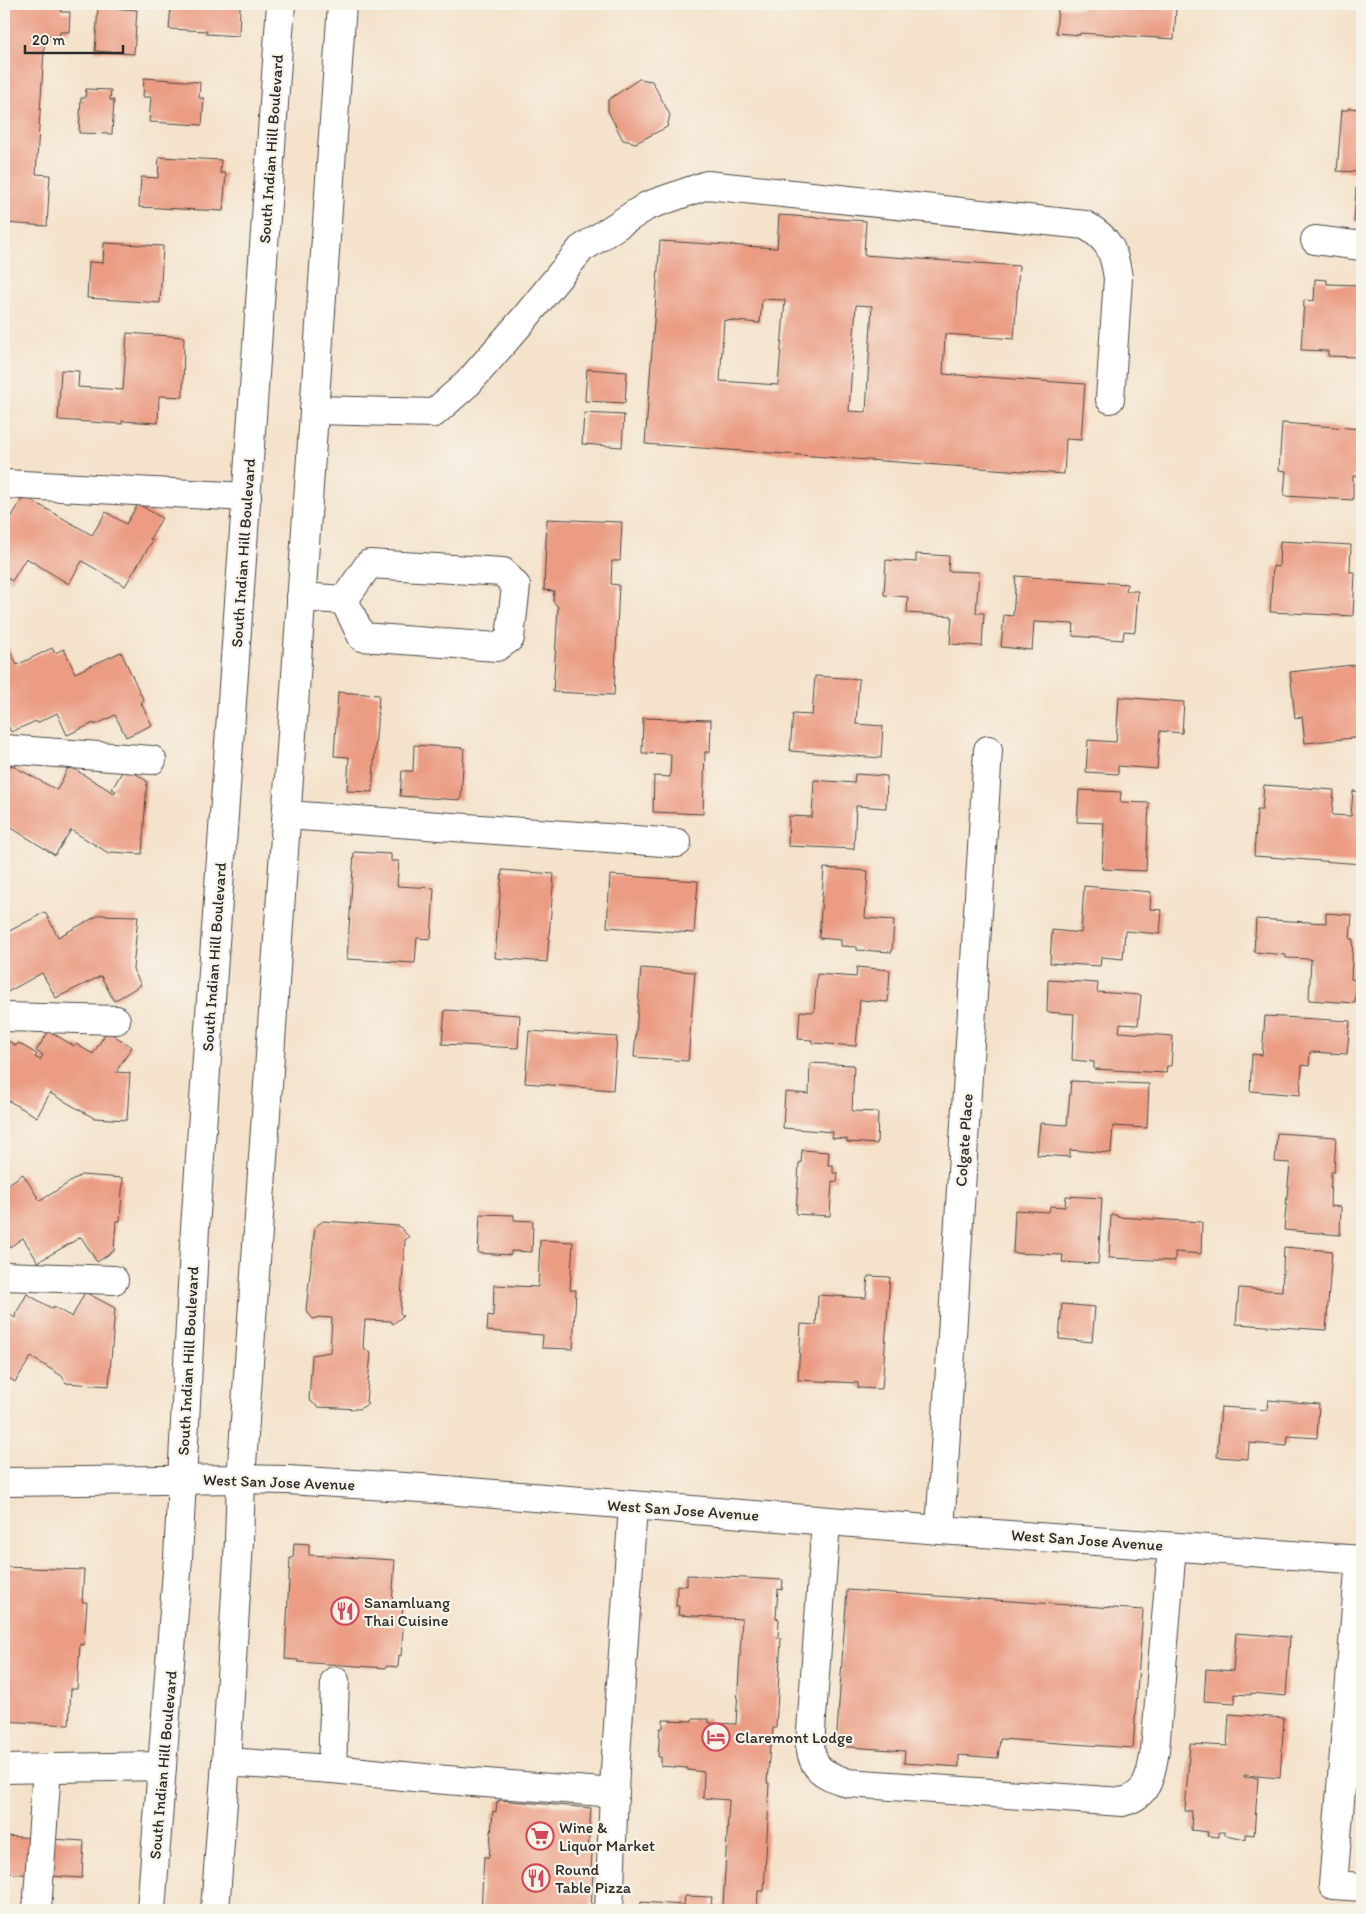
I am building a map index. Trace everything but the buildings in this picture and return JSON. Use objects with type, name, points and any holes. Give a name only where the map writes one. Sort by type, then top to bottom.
[{"type":"main road","name":"South Indian Hill Boulevard","points":[[151,1910],[178,1558],[196,1218],[281,4]]},
{"type":"main road","points":[[215,1910],[226,1762],[241,1479],[342,4]]},
{"type":"main road","points":[[314,410],[434,413],[468,383],[524,319],[581,249],[647,206],[707,184],[1085,224],[1098,232],[1109,245],[1115,259],[1118,278],[1110,399]]},
{"type":"main road","points":[[1315,240],[1362,246]]},
{"type":"main road","points":[[4,484],[247,497]]},
{"type":"main road","points":[[369,564],[503,572],[516,586],[510,638],[497,647],[362,637],[344,600],[369,564]]},
{"type":"main road","points":[[301,597],[344,600]]},
{"type":"main road","points":[[4,750],[152,760]]},
{"type":"main road","name":"Colgate Place","points":[[940,1530],[988,750]]},
{"type":"main road","points":[[287,815],[677,843]]},
{"type":"main road","points":[[4,1017],[116,1020]]},
{"type":"main road","points":[[4,1276],[114,1280]]},
{"type":"main road","name":"West San Jose Avenue","points":[[4,1482],[287,1480],[421,1488],[940,1530],[1361,1560]]},
{"type":"main road","points":[[609,1910],[614,1793],[633,1506]]},
{"type":"main road","points":[[826,1521],[810,1745],[812,1759],[820,1772],[848,1783],[1118,1802],[1133,1799],[1143,1790],[1150,1777],[1155,1750],[1172,1546]]},
{"type":"main road","points":[[1361,1560],[1357,1660],[1333,1885],[1362,1887]]},
{"type":"main road","points":[[332,1769],[335,1681]]},
{"type":"main road","points":[[226,1762],[614,1793]]},
{"type":"main road","points":[[4,1769],[162,1766]]},
{"type":"main road","points":[[37,1910],[47,1768]]},
{"type":"place","name":"Sanamluang Thai Cuisine","points":[[345,1611]]},
{"type":"place","name":"Claremont Lodge","points":[[716,1737]]},
{"type":"place","name":"Wine & Liquor Market","points":[[540,1836]]},
{"type":"place","name":"Round Table Pizza","points":[[536,1878]]}]
